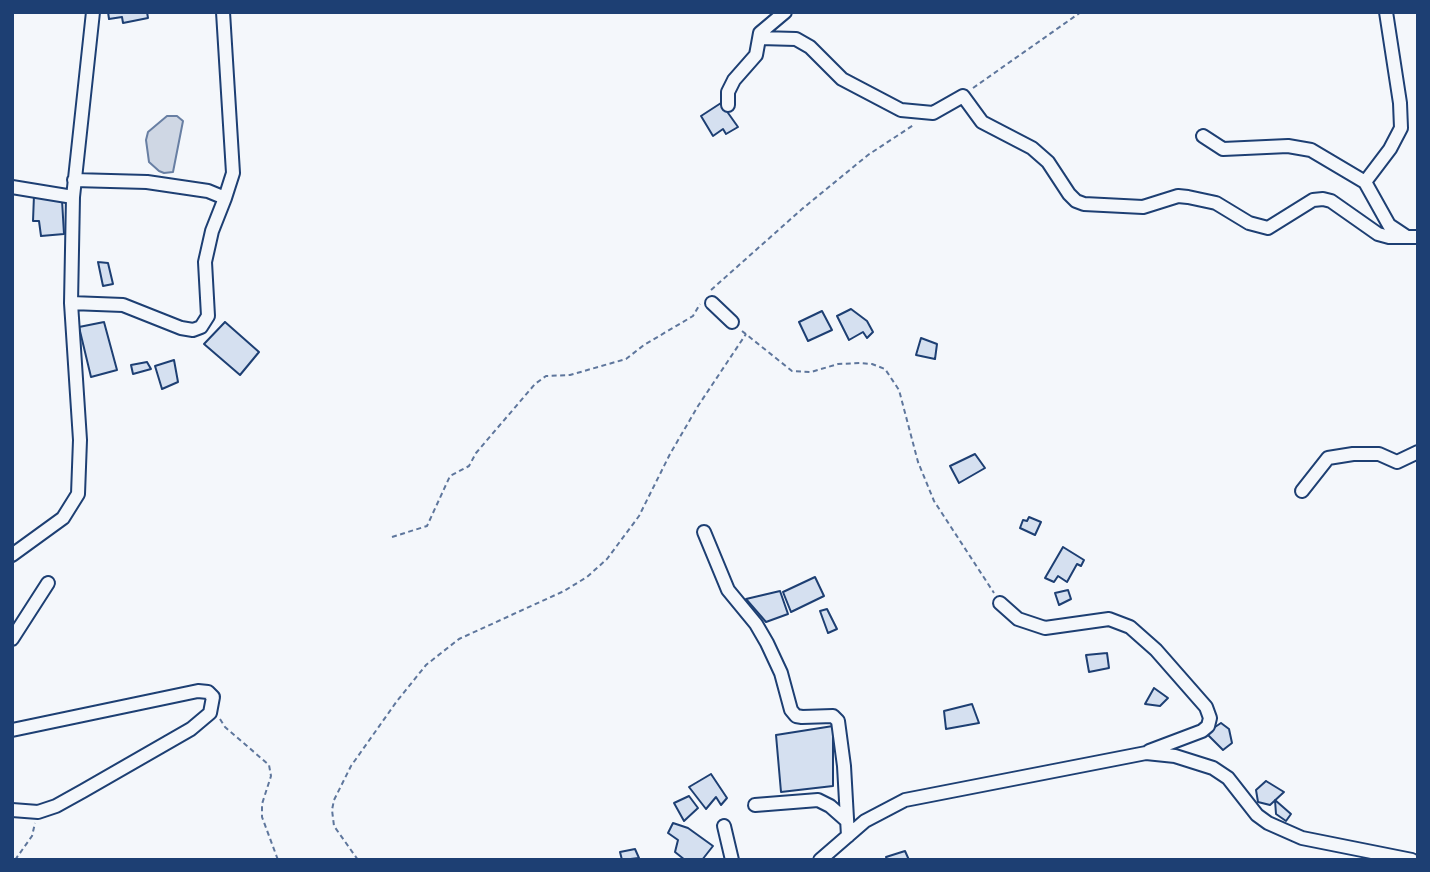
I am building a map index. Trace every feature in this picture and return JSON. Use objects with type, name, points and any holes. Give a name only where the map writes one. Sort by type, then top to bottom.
[{"type":"street","points":[[12,555],[63,518],[78,494],[80,440],[71,303],[73,197],[93,12]]},
{"type":"street","points":[[71,303],[123,305],[181,328],[193,330],[201,327],[208,316],[205,262],[212,231],[233,173],[223,12]]},
{"type":"street","points":[[728,105],[728,92],[734,80],[756,55],[760,33],[785,12]]},
{"type":"street","points":[[1365,182],[1390,149],[1401,128],[1400,103],[1386,12]]},
{"type":"street","points":[[760,38],[796,39],[810,47],[842,79],[901,110],[933,113],[963,96],[982,122],[1032,148],[1048,162],[1069,194],[1084,204],[1143,207],[1178,197],[1188,197],[1216,204],[1249,223],[1268,228],[1313,200],[1323,199],[1331,201],[1378,234],[1412,237]]},
{"type":"street","points":[[1203,136],[1223,149],[1289,146],[1311,150],[1365,182],[1389,225],[1412,237]]},
{"type":"street","points":[[74,180],[147,182],[208,191],[225,198]]},
{"type":"street","points":[[12,187],[73,197]]},
{"type":"street","points":[[712,303],[733,322]]},
{"type":"street","points":[[1302,491],[1328,458],[1379,454],[1397,461],[1418,452]]},
{"type":"street","points":[[704,532],[728,590],[756,624],[767,643],[781,673],[791,710],[796,716],[832,716],[838,721],[848,836]]},
{"type":"street","points":[[12,639],[48,583]]},
{"type":"street","points":[[820,860],[865,821],[905,800],[1146,753],[1202,731],[1208,726],[1210,718],[1206,707],[1156,650],[1130,627],[1109,619],[1045,628],[1018,619],[1000,603]]},
{"type":"street","points":[[12,730],[198,691],[208,692],[213,697],[210,713],[191,729],[118,772],[56,806],[38,812],[12,810]]},
{"type":"street","points":[[1146,753],[1185,759],[1213,768],[1228,778],[1256,815],[1268,824],[1302,838],[1412,860]]},
{"type":"street","points":[[755,805],[818,800],[830,806],[846,821]]},
{"type":"street","points":[[724,826],[732,860]]},
{"type":"path","points":[[977,86],[1081,12]]},
{"type":"path","points":[[392,537],[427,526],[450,476],[469,466],[476,453],[535,384],[546,376],[570,375],[626,359],[693,316],[713,287],[802,209],[868,155],[933,113]]},
{"type":"path","points":[[733,322],[792,371],[811,372],[838,364],[860,363],[885,369],[899,390],[918,462],[934,501],[1000,603]]},
{"type":"path","points":[[358,860],[334,826],[334,800],[351,766],[389,711],[426,665],[460,639],[564,591],[587,577],[607,559],[639,516],[670,454],[731,352],[746,334]]},
{"type":"path","points":[[210,713],[268,765],[271,776],[262,804],[262,817],[278,860]]},
{"type":"path","points":[[15,860],[32,836],[38,812]]},
{"type":"shaded area","points":[[167,116],[177,116],[183,121],[173,172],[164,173],[149,162],[146,140],[148,132]]},
{"type":"building","points":[[108,12],[147,12],[148,18],[123,23],[122,17],[109,19]]},
{"type":"building","points":[[721,103],[738,127],[726,134],[723,129],[713,136],[701,116]]},
{"type":"building","points":[[34,195],[62,200],[64,234],[41,236],[39,221],[33,221]]},
{"type":"building","points":[[98,262],[108,263],[113,284],[103,286]]},
{"type":"building","points":[[851,309],[867,321],[873,332],[867,338],[863,332],[849,340],[837,316]]},
{"type":"building","points":[[822,311],[832,330],[808,341],[799,322]]},
{"type":"building","points":[[104,322],[117,370],[91,377],[79,327]]},
{"type":"building","points":[[225,322],[259,352],[240,375],[204,344]]},
{"type":"building","points":[[921,338],[937,344],[935,359],[916,355]]},
{"type":"building","points":[[174,360],[178,382],[162,389],[155,366]]},
{"type":"building","points":[[147,362],[151,369],[133,374],[131,365]]},
{"type":"building","points":[[975,454],[985,468],[959,483],[950,466]]},
{"type":"building","points":[[1029,517],[1041,522],[1035,535],[1020,528],[1023,520],[1027,521]]},
{"type":"building","points":[[1063,547],[1084,560],[1081,566],[1077,564],[1067,582],[1058,576],[1054,582],[1045,578]]},
{"type":"building","points":[[815,577],[824,596],[791,612],[783,592]]},
{"type":"building","points":[[1068,590],[1071,599],[1059,605],[1055,593]]},
{"type":"building","points":[[780,591],[788,614],[766,622],[746,599]]},
{"type":"building","points":[[827,609],[837,629],[828,633],[820,611]]},
{"type":"building","points":[[1107,653],[1109,668],[1089,672],[1086,655]]},
{"type":"building","points":[[1154,688],[1168,698],[1160,706],[1145,704]]},
{"type":"building","points":[[972,704],[979,723],[946,729],[944,711]]},
{"type":"building","points":[[1221,723],[1229,729],[1232,743],[1223,750],[1206,733]]},
{"type":"building","points":[[833,726],[833,786],[781,792],[776,735]]},
{"type":"building","points":[[711,774],[727,798],[721,805],[716,797],[706,809],[689,787]]},
{"type":"building","points":[[1266,781],[1284,792],[1270,805],[1258,802],[1256,790]]},
{"type":"building","points":[[689,796],[698,808],[684,821],[674,803]]},
{"type":"building","points":[[1275,800],[1291,814],[1286,821],[1276,814]]},
{"type":"building","points":[[673,823],[688,828],[713,846],[702,860],[685,860],[675,852],[678,840],[668,833]]},
{"type":"building","points":[[635,849],[639,858],[622,860],[620,852]]},
{"type":"building","points":[[905,851],[909,860],[887,860],[886,857]]}]
